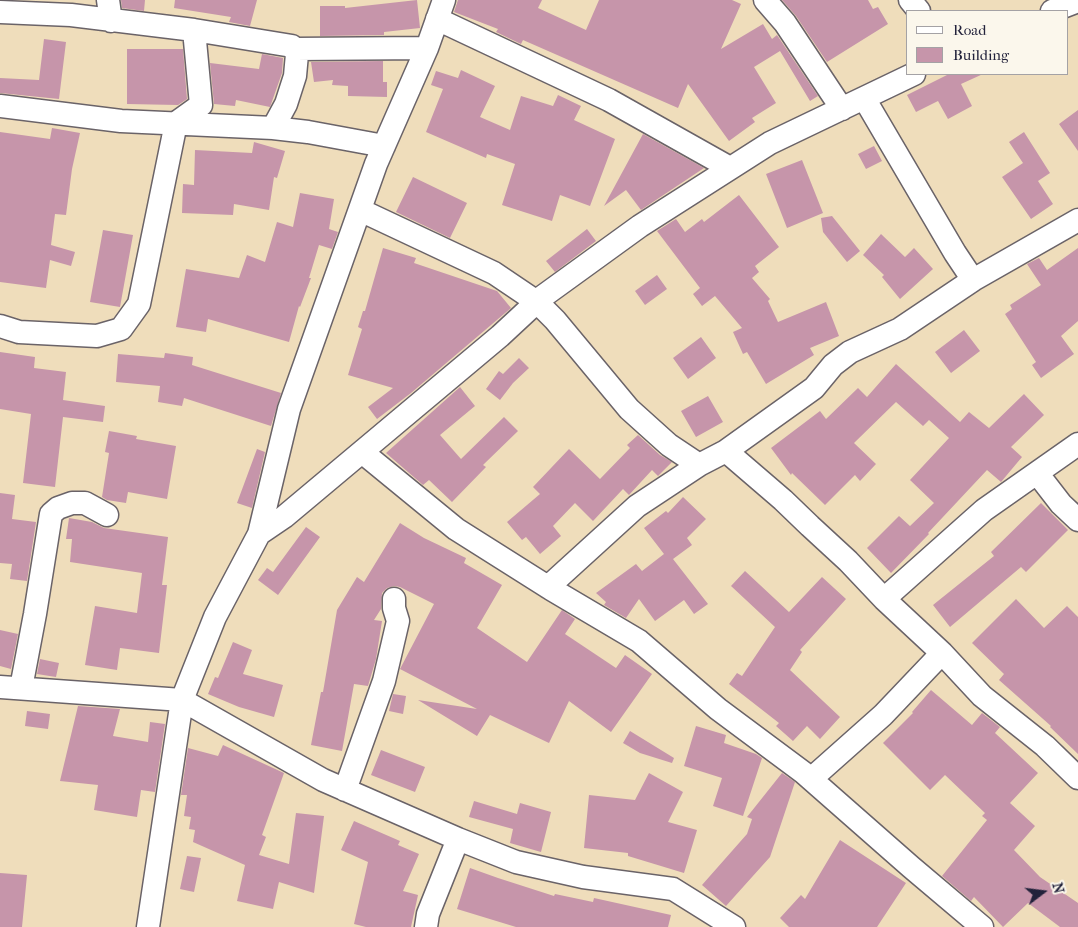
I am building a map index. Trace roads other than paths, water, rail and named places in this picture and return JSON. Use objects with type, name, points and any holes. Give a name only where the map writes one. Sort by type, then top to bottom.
[{"type":"street","points":[[765,0],[785,23],[842,108]]},
{"type":"street","points":[[910,0],[918,10]]},
{"type":"street","points":[[1055,10],[1078,1]]},
{"type":"street","points":[[148,927],[182,700],[215,617],[259,534],[289,409],[384,146],[427,48],[441,9],[730,168]]},
{"type":"street","points":[[0,12],[71,15],[109,11],[194,30],[292,46],[295,49],[427,48]]},
{"type":"street","points":[[0,326],[19,332],[98,336],[120,329],[139,304],[176,123],[202,105],[194,30]]},
{"type":"street","points":[[273,128],[286,104],[295,76],[297,54],[295,49]]},
{"type":"street","points":[[259,534],[284,517],[362,452],[500,336],[537,302],[640,226],[770,142],[912,75]]},
{"type":"street","points":[[864,98],[955,253],[973,280]]},
{"type":"street","points":[[0,106],[121,121],[273,128],[308,132],[384,146]]},
{"type":"street","points":[[360,210],[494,273],[537,302],[555,320],[629,409],[669,445],[699,465]]},
{"type":"street","points":[[548,587],[637,506],[699,465],[726,451],[814,388],[833,365],[850,352],[900,329],[973,280],[1078,220]]},
{"type":"street","points":[[945,299],[955,253]]},
{"type":"street","points":[[884,598],[984,510],[1078,444]]},
{"type":"street","points":[[726,451],[848,560],[884,598],[942,652],[982,696],[1045,746],[1078,778]]},
{"type":"street","points":[[362,452],[456,529],[639,641],[718,709],[811,779],[982,927]]},
{"type":"street","points":[[1037,473],[1061,504],[1078,520]]},
{"type":"street","points":[[107,515],[85,503],[72,503],[58,508],[51,514],[35,614],[10,688],[182,700],[323,780],[458,839],[516,862],[582,877],[673,890],[734,927]]},
{"type":"street","points":[[345,790],[384,681],[398,621],[394,608],[394,599]]},
{"type":"street","points":[[811,779],[883,715],[942,652]]},
{"type":"street","points":[[426,927],[428,914],[458,839]]}]
